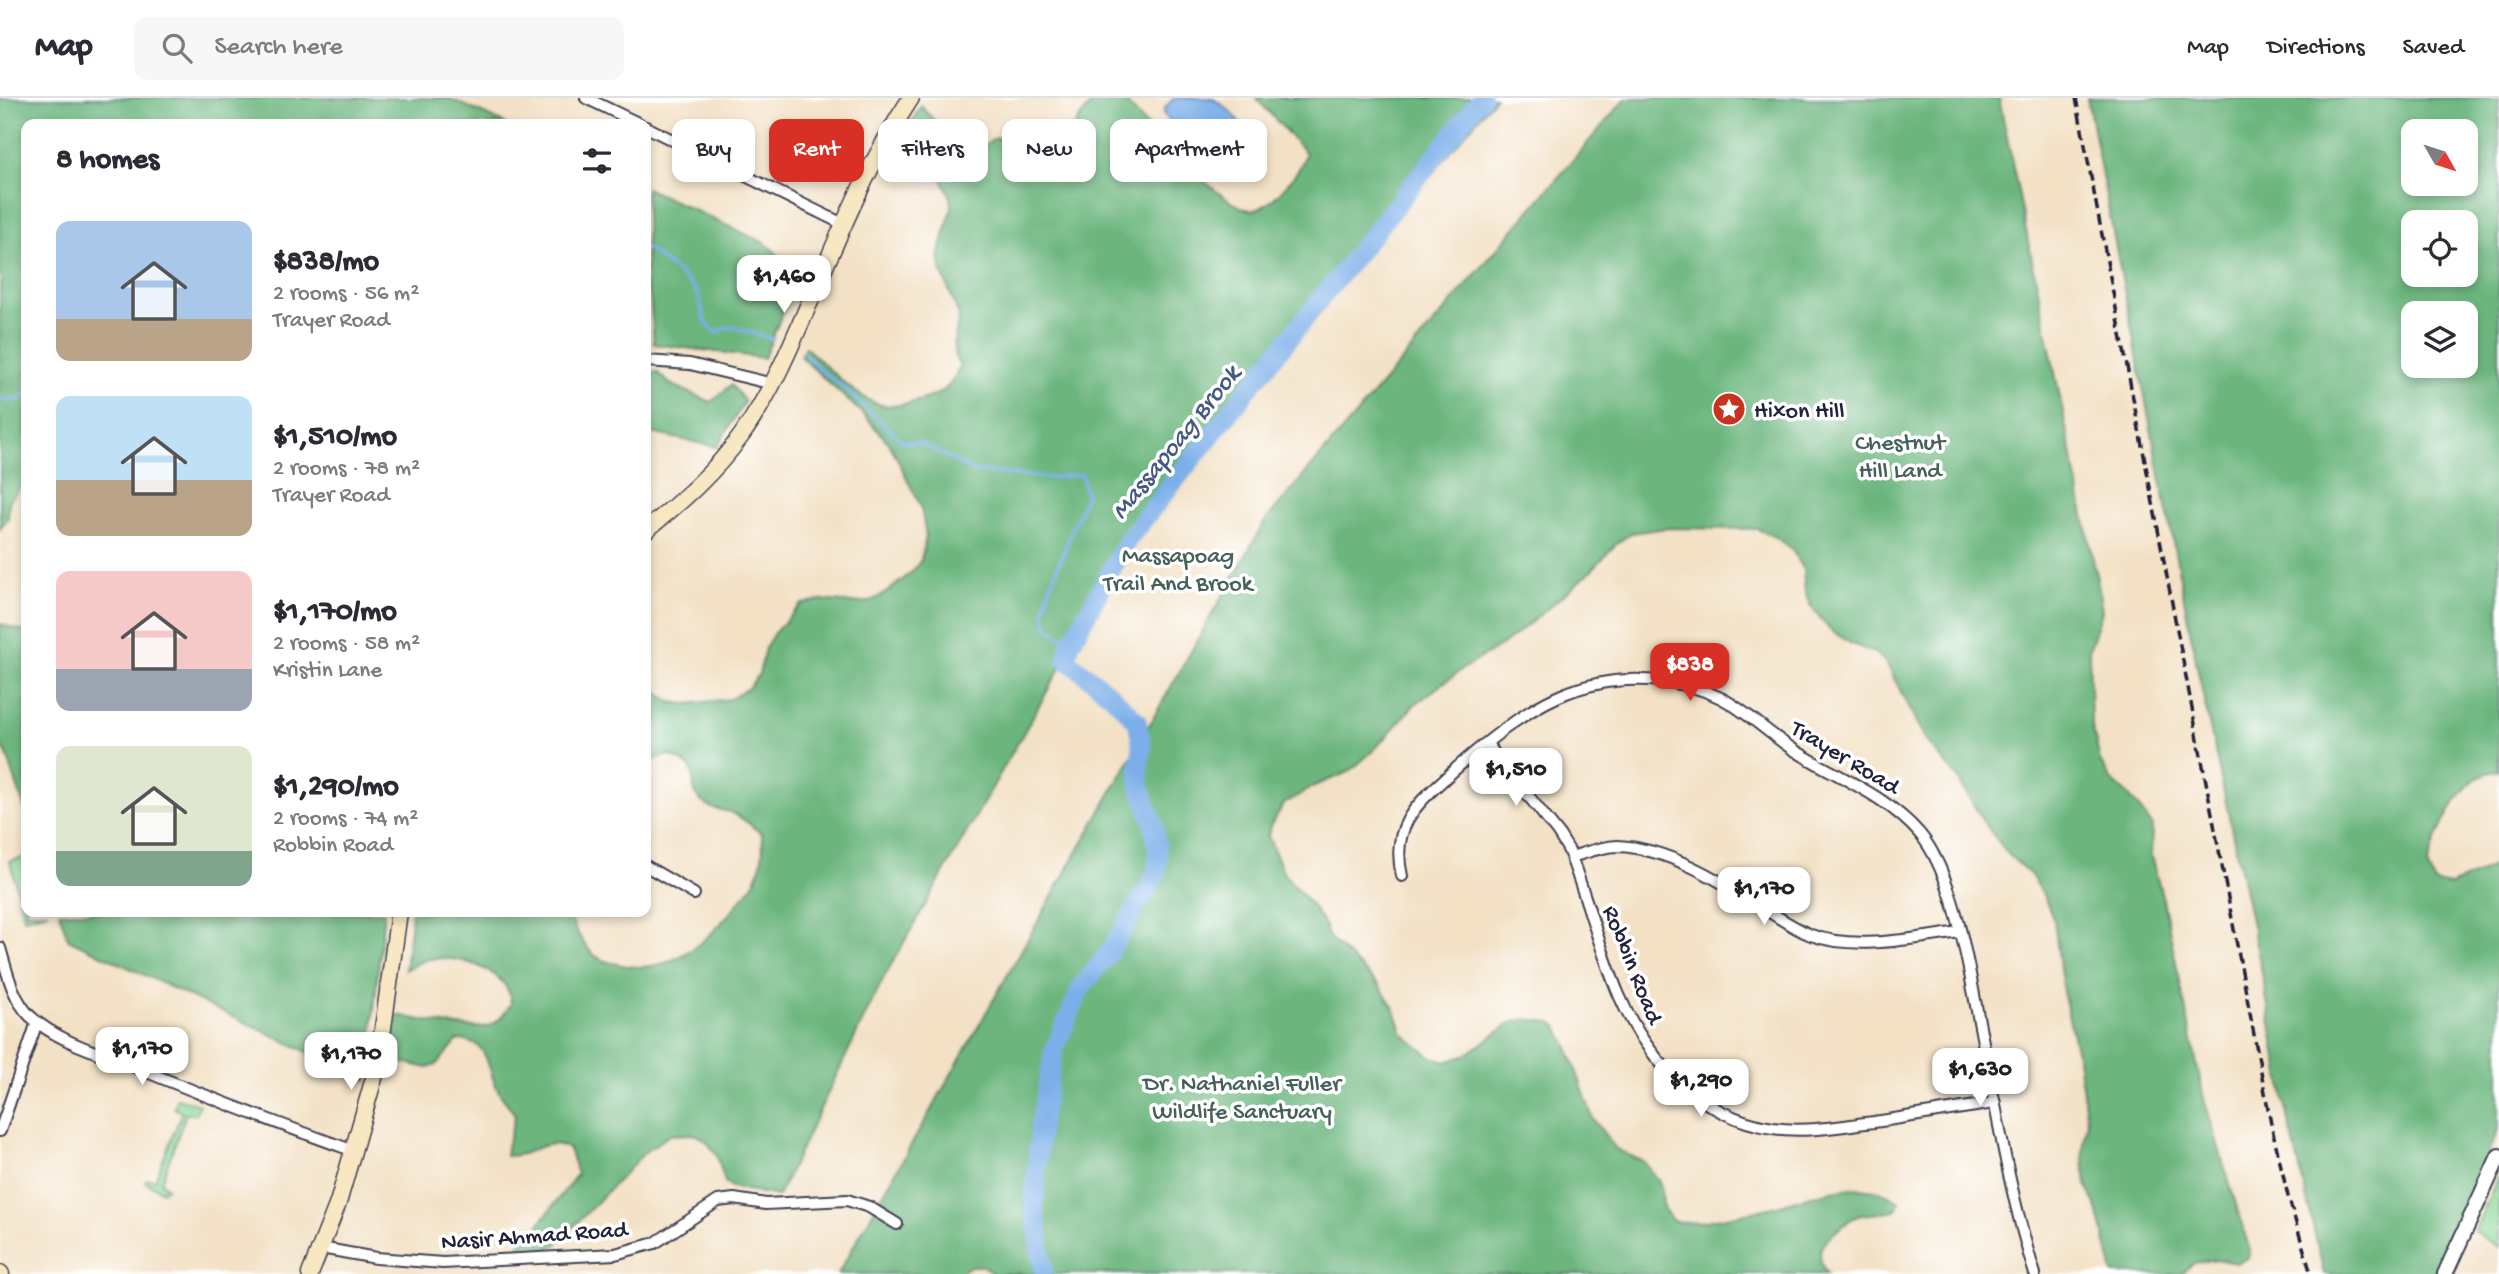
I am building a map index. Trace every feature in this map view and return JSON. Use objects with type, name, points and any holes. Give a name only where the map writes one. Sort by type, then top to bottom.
[{"type":"main road","points":[[651,526],[691,492],[727,455],[773,384],[843,224],[891,129],[911,98]]},
{"type":"main road","points":[[310,1274],[354,1152],[378,1064],[397,917]]},
{"type":"street","points":[[586,98],[630,119]]},
{"type":"street","points":[[651,129],[843,224]]},
{"type":"street","points":[[651,361],[690,364],[773,384]]},
{"type":"street","name":"Trayer Road","points":[[1402,876],[1398,862],[1398,840],[1406,819],[1423,798],[1532,710],[1581,688],[1621,680],[1678,682],[1724,700],[1793,750],[1881,798],[1922,837],[1943,875],[1960,932],[2017,1209],[2035,1274]]},
{"type":"street","name":"Robbin Road","points":[[1487,744],[1558,834],[1571,857],[1618,994],[1647,1049],[1661,1067],[1709,1105],[1771,1128],[1802,1130],[1995,1103]]},
{"type":"street","points":[[1571,857],[1617,846],[1658,853],[1714,879],[1788,924],[1812,935],[1838,942],[1897,940],[1960,932]]},
{"type":"street","points":[[651,869],[694,894]]},
{"type":"street","points":[[0,948],[9,980],[25,1010],[37,1022],[71,1042],[354,1152]]},
{"type":"street","points":[[0,1131],[37,1022]]},
{"type":"street","points":[[2445,1274],[2499,1156]]},
{"type":"street","name":"Nasir Ahmad Road","points":[[321,1248],[376,1258],[443,1263],[615,1254],[655,1243],[718,1201],[734,1199],[777,1204],[847,1200],[865,1205],[897,1224]]},
{"type":"green space","points":[[0,98],[449,98],[495,119],[21,119],[21,486],[9,502],[8,518],[0,529]]},
{"type":"green space","points":[[1096,98],[1123,98],[1142,119],[1110,119],[1110,182],[1205,182],[1223,196],[1252,210],[1265,205],[1280,192],[1300,168],[1306,153],[1256,98],[1495,98],[1271,368],[1134,539],[883,979],[778,1196],[732,1187],[725,1182],[716,1153],[707,1142],[692,1134],[670,1135],[646,1151],[556,1245],[545,1250],[521,1251],[519,1245],[537,1227],[577,1174],[569,1149],[551,1144],[514,1156],[506,1155],[515,1115],[499,1092],[482,1051],[469,1041],[458,1040],[436,1065],[428,1068],[391,1060],[397,1015],[445,1024],[484,1027],[498,1021],[511,1004],[509,992],[502,982],[481,967],[442,958],[420,962],[405,970],[411,917],[570,917],[581,939],[595,956],[622,965],[640,967],[673,960],[688,952],[715,929],[752,887],[761,866],[762,834],[734,814],[711,807],[700,800],[688,765],[668,755],[651,760],[651,688],[671,702],[686,704],[730,699],[748,688],[759,674],[765,648],[774,633],[802,604],[824,600],[869,602],[912,572],[921,560],[926,536],[921,507],[894,452],[864,415],[800,356],[805,347],[849,387],[869,400],[883,405],[900,405],[921,400],[945,389],[960,367],[954,345],[959,316],[941,270],[939,255],[952,207],[943,182],[988,182],[988,142],[999,138],[1002,139],[1002,182],[1096,182],[1096,119],[1079,119]]},
{"type":"green space","points":[[1626,98],[1999,98],[2099,589],[2102,612],[2089,650],[2091,721],[2100,761],[2111,780],[2131,798],[2152,825],[2151,856],[2163,899],[2204,1099],[2250,1251],[2248,1258],[2236,1263],[2216,1259],[2194,1263],[2180,1274],[2113,1274],[2102,1226],[2084,1171],[2083,1151],[2087,1121],[2078,1058],[2063,991],[2054,920],[2043,894],[2031,875],[2009,855],[1985,824],[1957,777],[1925,739],[1887,664],[1877,654],[1850,643],[1829,629],[1810,605],[1805,591],[1803,568],[1792,550],[1777,538],[1758,529],[1666,528],[1631,533],[1615,545],[1589,573],[1535,619],[1414,705],[1375,749],[1349,772],[1314,786],[1284,804],[1270,826],[1268,836],[1284,874],[1312,906],[1329,938],[1379,985],[1394,1008],[1403,1034],[1430,1056],[1445,1062],[1464,1056],[1511,1023],[1526,1019],[1550,1022],[1558,1027],[1569,1050],[1593,1119],[1616,1149],[1644,1162],[1658,1179],[1662,1189],[1663,1208],[1673,1221],[1691,1223],[1709,1220],[1853,1188],[1885,1193],[1899,1202],[1896,1209],[1891,1211],[1854,1218],[1823,1244],[1820,1251],[1821,1262],[1827,1274],[993,1274],[983,1266],[971,1266],[957,1274],[838,1274],[1265,521]]},
{"type":"green space","points":[[2087,98],[2499,98],[2499,772],[2486,773],[2463,792],[2444,823],[2427,866],[2435,883],[2451,886],[2499,864],[2499,1128],[2434,1274],[2324,1274],[2287,1113],[2261,968],[2198,671]]},
{"type":"green space","points":[[921,106],[933,119],[913,119]]},
{"type":"green space","points":[[651,190],[765,243],[799,273],[764,358],[654,344],[651,308]]},
{"type":"green space","points":[[657,372],[670,384],[711,402],[731,385],[745,401],[717,447],[651,433],[651,373]]},
{"type":"green space","points":[[0,624],[21,630],[21,798],[7,755],[0,743]]},
{"type":"green space","points":[[21,858],[21,906],[10,861]]},
{"type":"green space","points":[[61,917],[383,917],[367,1080],[68,939]]},
{"type":"green space","points":[[177,1098],[199,1105],[196,1114],[186,1114],[161,1182],[167,1188],[162,1191],[145,1182],[147,1179],[155,1180],[182,1112],[174,1108]]},
{"type":"green space","points":[[2499,1175],[2499,1247],[2474,1232]]},
{"type":"water","points":[[1174,98],[1212,98],[1237,119],[1168,119],[1164,114],[1165,108]]},
{"type":"waterway","name":"Massapoag Brook","points":[[1044,1274],[1034,1203],[1040,1127],[1054,1050],[1081,988],[1108,954],[1156,875],[1158,857],[1154,825],[1140,786],[1139,765],[1142,748],[1137,721],[1110,694],[1067,660],[1070,645],[1129,538],[1482,98]]},
{"type":"waterway","points":[[651,252],[693,287],[705,320],[712,329],[717,332],[730,327],[772,339]]},
{"type":"waterway","points":[[804,353],[903,442],[921,443],[973,471],[1053,478],[1082,474],[1086,495],[1050,587],[1044,610],[1047,625],[1070,645]]},
{"type":"waterway","points":[[0,400],[21,398]]},
{"type":"railway","points":[[2076,98],[2271,1124],[2288,1196],[2311,1274]]},
{"type":"place","name":"Hixon Hill","points":[[1729,409]]},
{"type":"park label","name":"Chestnut Hill Land","points":[[1900,455]]},
{"type":"park label","name":"Massapoag Trail And Brook","points":[[1178,568]]},
{"type":"park label","name":"Dr. Nathaniel Fuller Wildlife Sanctuary","points":[[1242,1096]]}]
